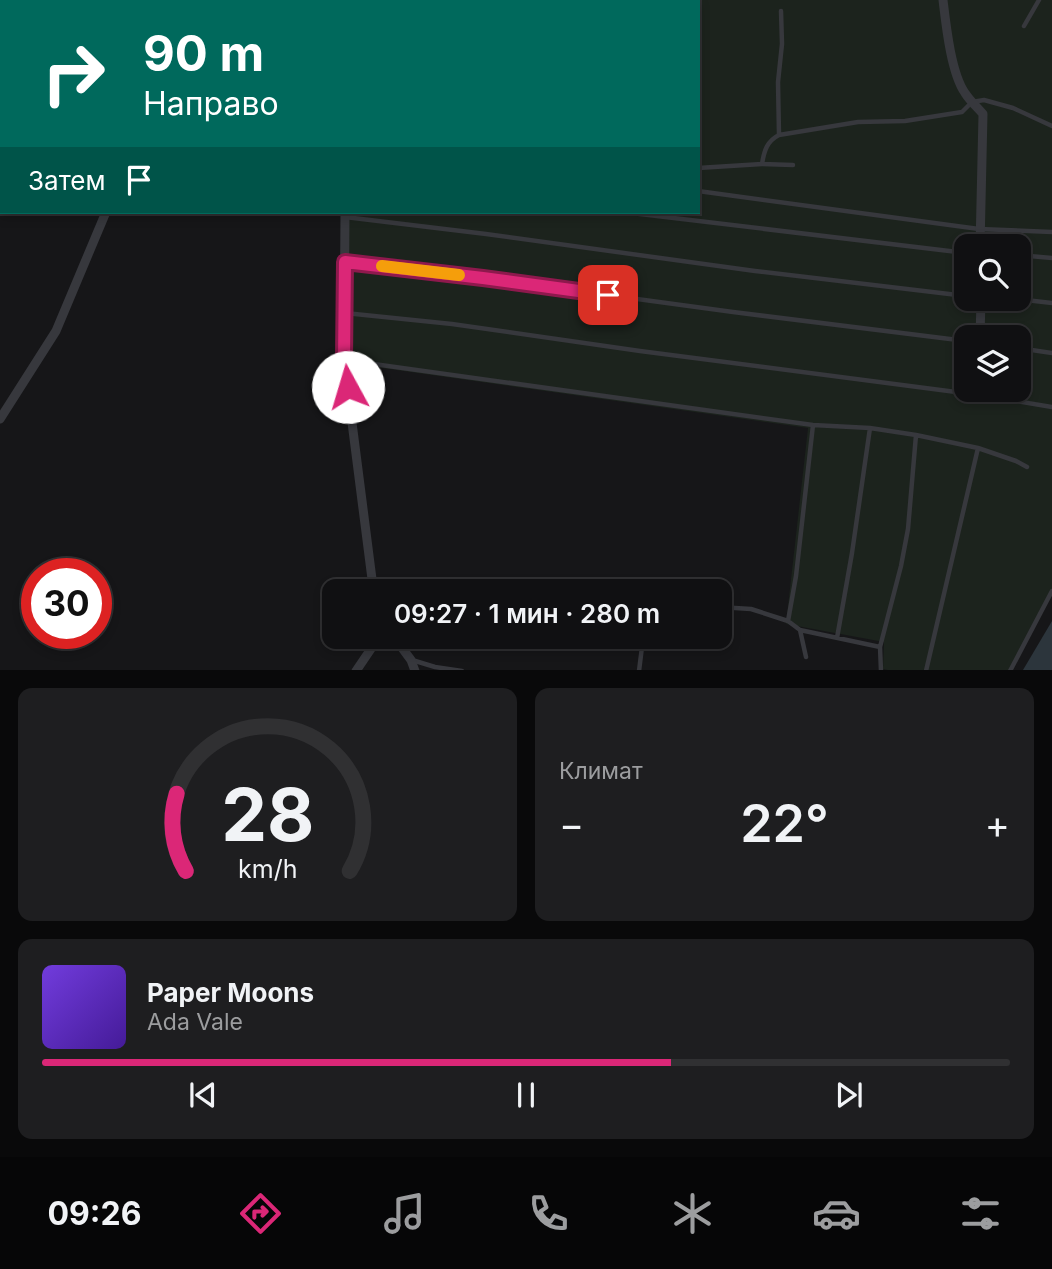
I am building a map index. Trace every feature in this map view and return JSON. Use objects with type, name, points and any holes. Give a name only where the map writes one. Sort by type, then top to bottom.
[{"type":"street","points":[[943,0],[952,59],[963,91],[983,114],[979,234]]},
{"type":"street","points":[[0,419],[56,331],[105,214]]},
{"type":"street","points":[[345,214],[344,359],[372,579]]},
{"type":"street","points":[[356,670],[371,649]]},
{"type":"street","points":[[403,649],[415,670]]},
{"type":"lane","points":[[1024,26],[1039,0]]},
{"type":"lane","points":[[779,135],[781,11]]},
{"type":"lane","points":[[762,164],[768,143],[779,135],[858,122],[905,121],[962,112],[972,102],[984,100],[1013,108],[1052,126]]},
{"type":"lane","points":[[700,168],[793,165]]},
{"type":"lane","points":[[700,191],[979,229],[1052,232]]},
{"type":"lane","points":[[345,214],[755,271],[954,295]]},
{"type":"lane","points":[[640,214],[954,252]]},
{"type":"lane","points":[[1031,256],[1052,258]]},
{"type":"lane","points":[[345,262],[954,340]]},
{"type":"lane","points":[[1031,301],[1052,303]]},
{"type":"lane","points":[[345,312],[954,389]]},
{"type":"lane","points":[[1031,350],[1052,353]]},
{"type":"lane","points":[[344,359],[813,425],[870,428],[916,435],[978,448],[1027,467]]},
{"type":"lane","points":[[1028,402],[1052,407]]},
{"type":"lane","points":[[788,621],[796,576],[813,425]]},
{"type":"lane","points":[[837,638],[870,428]]},
{"type":"lane","points":[[881,670],[880,647],[908,529],[916,435]]},
{"type":"lane","points":[[926,670],[978,448]]},
{"type":"lane","points":[[1010,670],[1052,591]]},
{"type":"lane","points":[[732,608],[751,609],[788,621],[800,630],[880,647]]},
{"type":"lane","points":[[800,630],[806,657]]},
{"type":"lane","points":[[639,670],[642,649]]},
{"type":"lane","points":[[411,660],[435,667],[462,670]]},
{"type":"shaded area","points":[[700,0],[1052,0],[1052,595],[1012,670],[883,669],[884,642],[786,624],[808,428],[347,363],[347,214],[700,214]]},
{"type":"shaded area","points":[[1052,621],[1052,670],[1023,670]]},
{"type":"slow traffic","points":[[382,266],[459,275]]},
{"type":"route","points":[[348,387],[344,359],[345,262],[608,295]]}]
